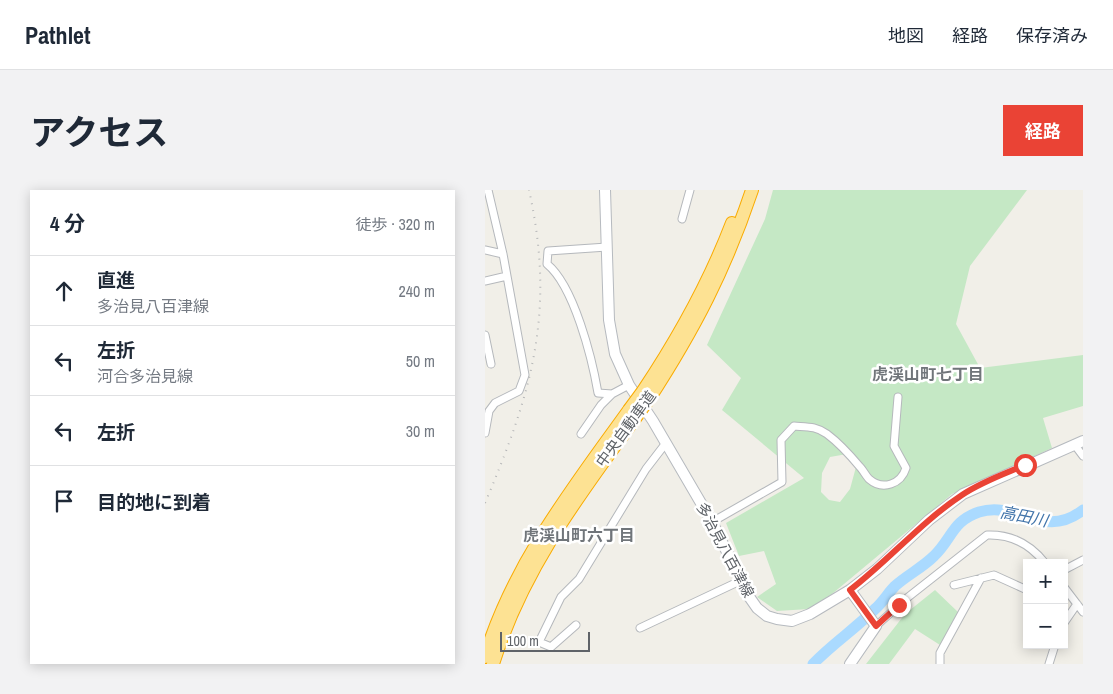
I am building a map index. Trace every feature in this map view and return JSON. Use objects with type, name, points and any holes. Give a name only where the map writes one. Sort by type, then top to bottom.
[{"type":"highway","name":"中央自動車道","points":[[646,395],[703,290],[727,236],[743,190]]},
{"type":"highway","name":"中央自動車道","points":[[485,657],[495,639],[517,578],[541,534],[690,334],[731,250],[752,190]]},
{"type":"highway","name":"中央自動車道","points":[[493,664],[495,639]]},
{"type":"main road","name":"多治見八百津線","points":[[605,190],[611,339],[629,385],[666,443],[712,522],[757,608],[767,616],[792,621],[810,614],[850,590],[877,569],[929,520],[963,494],[1079,443]]},
{"type":"main road","points":[[850,590],[876,624],[850,664]]},
{"type":"street","points":[[485,433],[489,411],[495,403],[519,391],[525,375],[503,254],[488,190]]},
{"type":"street","points":[[682,219],[689,190]]},
{"type":"street","points":[[607,247],[548,251],[547,264],[557,272],[580,322],[599,393],[612,394]]},
{"type":"street","points":[[485,250],[503,254]]},
{"type":"street","points":[[485,280],[507,276]]},
{"type":"street","points":[[485,335],[491,364]]},
{"type":"street","points":[[581,434],[601,405],[612,394],[629,385]]},
{"type":"street","points":[[712,522],[782,482],[781,440],[794,426],[815,427],[828,435],[869,479],[880,484],[889,485],[899,481],[903,477],[906,468],[894,446],[898,397]]},
{"type":"street","points":[[576,625],[551,647],[539,642],[561,597],[579,579],[645,469],[666,443]]},
{"type":"street","points":[[1079,443],[1082,455]]},
{"type":"street","points":[[876,624],[987,535],[1004,534],[1031,546],[1042,559]]},
{"type":"street","points":[[1068,568],[1083,560]]},
{"type":"street","points":[[954,585],[994,575],[1023,588]]},
{"type":"street","points":[[940,664],[940,653],[981,578]]},
{"type":"street","points":[[640,628],[742,580]]},
{"type":"street","points":[[1068,592],[1083,612]]},
{"type":"street","points":[[1068,610],[1077,604]]},
{"type":"street","points":[[1049,664],[1054,649]]},
{"type":"green space","points":[[773,190],[1027,190],[970,266],[956,324],[980,368],[1083,355],[1083,406],[1043,418],[1052,448],[952,494],[832,594],[809,609],[777,611],[757,597],[776,584],[764,551],[739,556],[726,523],[804,478],[722,410],[741,378],[707,345],[765,219]],"holes":[[[847,454],[856,467],[850,489],[840,502],[829,500],[821,492],[822,473],[830,457]]]},
{"type":"green space","points":[[935,590],[958,612],[940,645],[915,629],[889,664],[866,664],[905,614]]},
{"type":"waterway","name":"高田川","points":[[813,664],[881,603],[895,586],[934,556],[958,525],[970,516],[979,512],[993,510],[1055,522],[1069,518],[1083,510]]},
{"type":"railway","points":[[485,503],[516,424],[535,351],[540,275],[537,234],[529,190]]},
{"type":"district","name":"虎渓山町七丁目","points":[[928,374]]},
{"type":"district","name":"虎渓山町六丁目","points":[[579,535]]},
{"type":"route","points":[[899,605],[882,623],[876,626],[875,621],[850,590],[877,569],[929,520],[963,494],[1025,465]]}]
